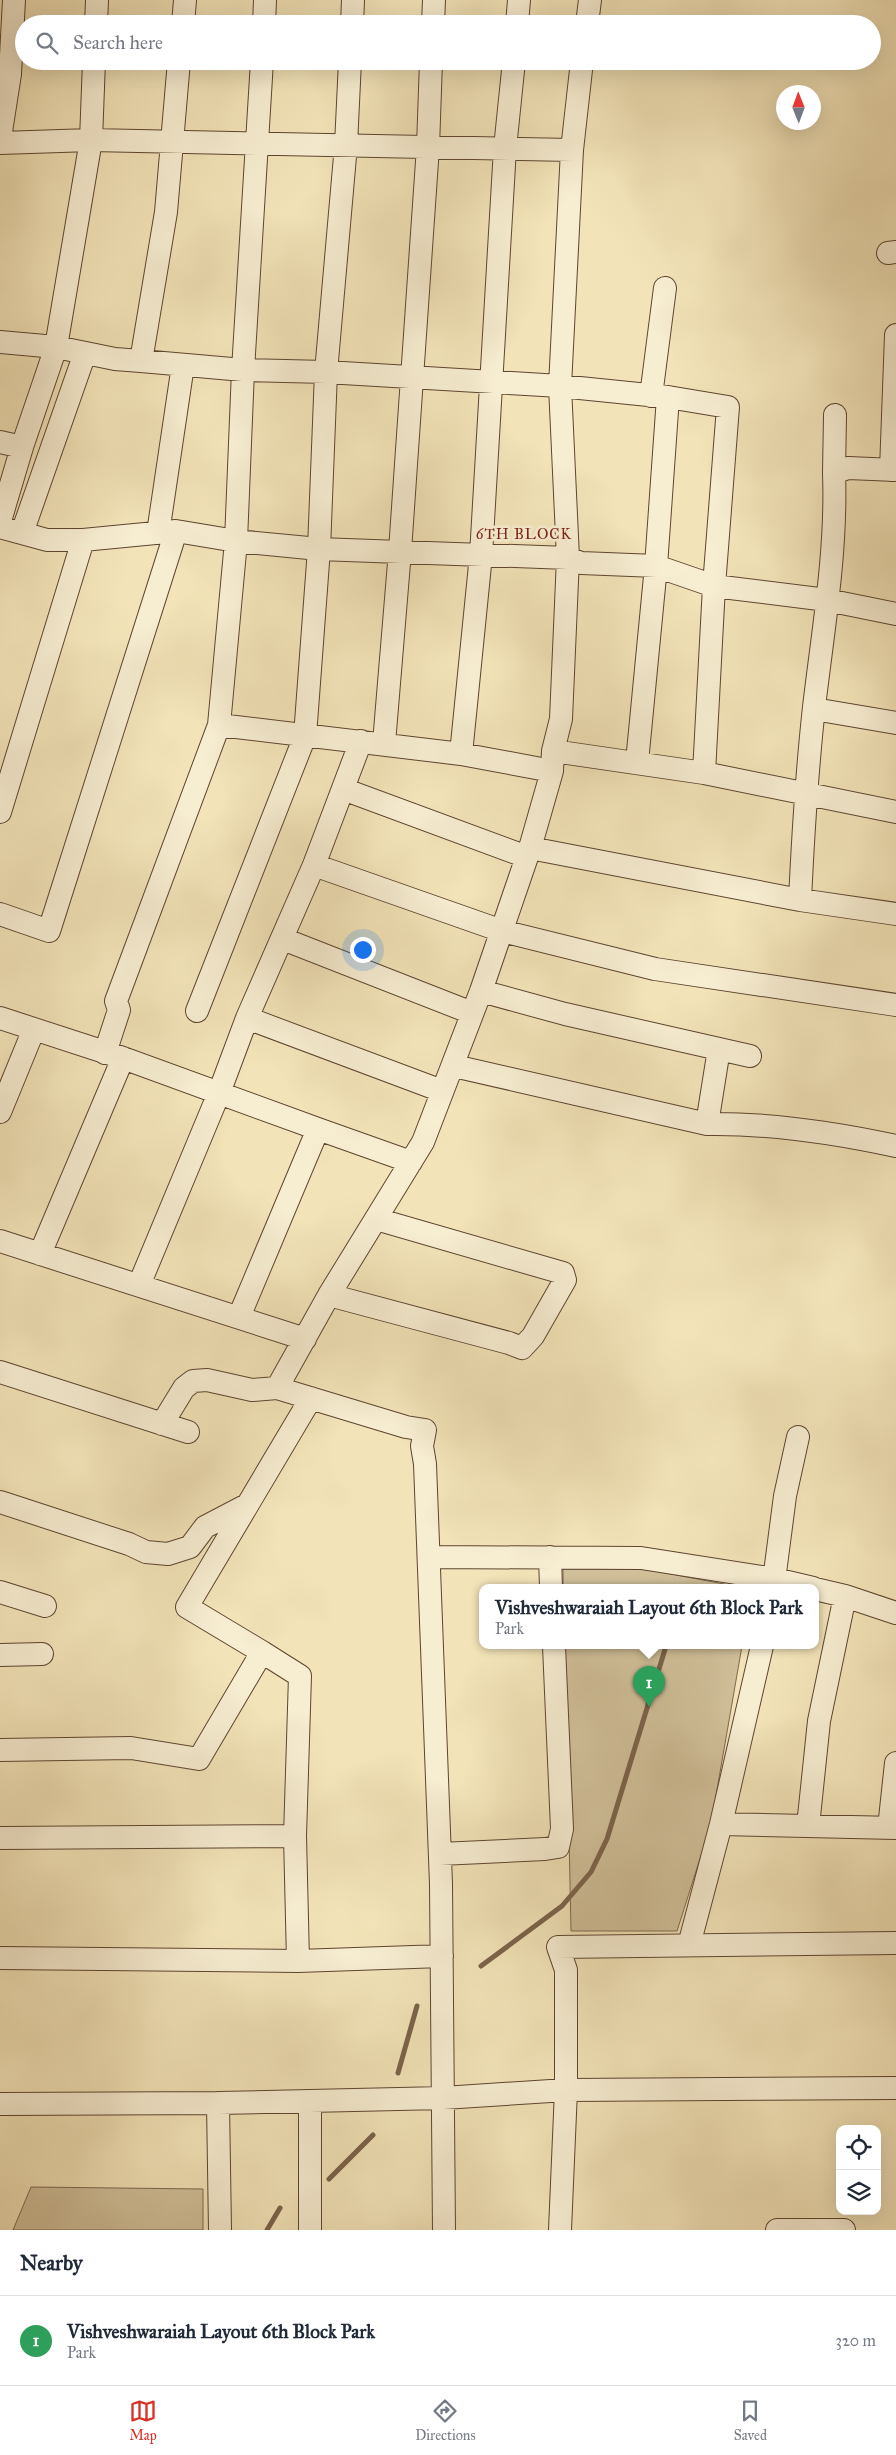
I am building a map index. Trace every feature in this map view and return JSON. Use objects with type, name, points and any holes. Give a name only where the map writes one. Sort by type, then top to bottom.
[{"type":"street","points":[[0,138],[7,40],[14,0]]},
{"type":"street","points":[[96,15],[97,0]]},
{"type":"street","points":[[183,15],[185,0]]},
{"type":"street","points":[[264,15],[265,0]]},
{"type":"street","points":[[352,15],[353,0]]},
{"type":"street","points":[[433,15],[434,0]]},
{"type":"street","points":[[518,15],[519,0]]},
{"type":"street","points":[[588,15],[590,0]]},
{"type":"street","points":[[0,521],[22,448],[56,348],[91,140],[94,70]]},
{"type":"street","points":[[141,361],[166,212],[178,70]]},
{"type":"street","points":[[40,1254],[114,1055],[119,1010],[116,1001],[219,725],[236,541],[261,70]]},
{"type":"street","points":[[197,1011],[305,736],[319,549],[326,372],[346,145],[350,70]]},
{"type":"street","points":[[384,744],[400,551],[428,147],[431,70]]},
{"type":"street","points":[[461,754],[481,554],[505,148],[513,70]]},
{"type":"street","points":[[277,1388],[329,1295],[423,1142],[482,991],[528,852],[552,761],[561,719],[568,558],[560,386],[572,150],[581,70]]},
{"type":"street","points":[[0,143],[91,140],[572,150]]},
{"type":"street","points":[[637,762],[656,566],[665,288]]},
{"type":"street","points":[[834,473],[848,468],[893,470],[896,335]]},
{"type":"street","points":[[0,342],[182,365],[244,370],[326,372],[560,386],[728,407],[714,586],[704,773]]},
{"type":"street","points":[[22,533],[85,353]]},
{"type":"street","points":[[0,914],[49,931],[167,532],[182,365]]},
{"type":"street","points":[[800,900],[806,793],[827,600],[835,496],[835,415]]},
{"type":"street","points":[[0,442],[22,448]]},
{"type":"street","points":[[0,527],[47,540],[84,540],[167,532],[319,549],[568,558],[580,564],[656,566],[714,586],[827,600],[896,614]]},
{"type":"street","points":[[0,812],[84,540]]},
{"type":"street","points":[[814,709],[896,723]]},
{"type":"street","points":[[219,725],[461,754],[552,761],[637,762],[704,773],[896,812]]},
{"type":"street","points":[[139,1285],[219,1093],[247,1018],[314,864],[361,741]]},
{"type":"street","points":[[343,789],[528,852],[800,900],[896,914]]},
{"type":"street","points":[[314,864],[502,931],[655,969],[896,1005]]},
{"type":"street","points":[[283,939],[472,1013]]},
{"type":"street","points":[[482,991],[565,1014],[750,1056]]},
{"type":"street","points":[[0,1018],[114,1055],[411,1162]]},
{"type":"street","points":[[247,1018],[442,1091]]},
{"type":"street","points":[[0,1112],[34,1029]]},
{"type":"street","points":[[707,1124],[719,1049]]},
{"type":"street","points":[[454,1066],[707,1124],[730,1124],[853,1137],[896,1146]]},
{"type":"street","points":[[239,1317],[318,1129]]},
{"type":"street","points":[[329,1295],[522,1348],[534,1336],[565,1280],[564,1273],[376,1219]]},
{"type":"street","points":[[0,1241],[305,1338]]},
{"type":"street","points":[[0,1372],[188,1432]]},
{"type":"street","points":[[162,1424],[184,1388],[193,1381],[207,1380],[252,1390],[277,1388],[425,1430],[422,1446],[440,1854],[444,2230]]},
{"type":"street","points":[[298,1961],[295,1836],[300,1676],[187,1607],[311,1398]]},
{"type":"street","points":[[428,1557],[641,1558],[774,1584],[785,1496],[798,1437]]},
{"type":"street","points":[[0,1502],[129,1544],[146,1552],[168,1554],[190,1547],[205,1527],[247,1505]]},
{"type":"street","points":[[550,1557],[551,1584]]},
{"type":"street","points":[[819,1590],[845,1596],[896,1613]]},
{"type":"street","points":[[0,1592],[45,1606]]},
{"type":"street","points":[[808,1826],[819,1722],[845,1596]]},
{"type":"street","points":[[440,1854],[545,1850],[558,1847],[562,1829],[554,1649]]},
{"type":"street","points":[[689,1945],[721,1824],[761,1649]]},
{"type":"street","points":[[0,1750],[131,1748],[200,1759],[262,1652]]},
{"type":"street","points":[[0,1655],[42,1654]]},
{"type":"street","points":[[721,1824],[892,1828],[896,1763]]},
{"type":"street","points":[[0,1838],[295,1836]]},
{"type":"street","points":[[560,2230],[566,2090],[566,1970],[558,1947],[896,1944]]},
{"type":"street","points":[[0,1958],[298,1961],[442,1956]]},
{"type":"street","points":[[0,2104],[218,2103],[443,2098],[566,2090],[896,2088]]},
{"type":"street","points":[[310,2101],[310,2230]]},
{"type":"street","points":[[218,2103],[220,2230]]},
{"type":"street","points":[[778,2230],[844,2230]]},
{"type":"shaded area","points":[[563,1569],[645,1569],[724,1584],[563,1584]]},
{"type":"shaded area","points":[[565,1649],[741,1649],[711,1824],[677,1931],[571,1931]]},
{"type":"shaded area","points":[[31,2187],[203,2189],[203,2230],[13,2230]]},
{"type":"waterway","points":[[481,1966],[562,1906],[591,1872],[607,1839],[665,1649]]},
{"type":"waterway","points":[[398,2073],[417,2006]]},
{"type":"waterway","points":[[329,2179],[373,2135]]},
{"type":"waterway","points":[[267,2230],[280,2208]]},
{"type":"place","name":"Vishveshwaraiah Layout 6th Block Park","points":[[649,1707]]},
{"type":"district","name":"6TH BLOCK","points":[[524,534]]}]
